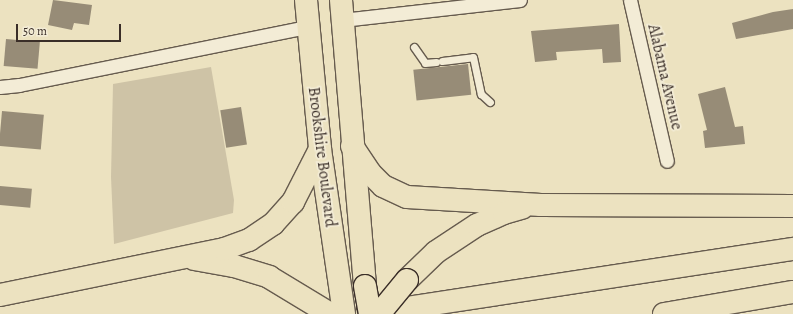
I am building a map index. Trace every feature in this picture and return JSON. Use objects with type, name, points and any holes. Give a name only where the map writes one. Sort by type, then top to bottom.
[{"type":"highway","name":"Brookshire Boulevard","points":[[306,0],[307,27],[320,149],[344,314]]},
{"type":"highway","name":"Brookshire Boulevard","points":[[341,10],[365,286],[370,314]]},
{"type":"highway","points":[[352,146],[370,173],[383,186],[407,197],[541,205],[793,206]]},
{"type":"highway","points":[[0,295],[224,248],[249,240],[273,224],[293,202],[320,149]]},
{"type":"highway","points":[[379,314],[407,280],[436,252],[477,225],[504,213],[541,205]]},
{"type":"highway","points":[[364,314],[793,249]]},
{"type":"highway","points":[[180,257],[234,266],[269,278],[330,314]]},
{"type":"highway","points":[[664,314],[793,292]]},
{"type":"street","points":[[341,10],[520,0]]},
{"type":"street","name":"Alabama Avenue","points":[[630,0],[667,161]]},
{"type":"street","points":[[0,87],[19,85],[307,27]]},
{"type":"lane","points":[[414,47],[425,63],[473,56],[481,94],[490,102]]},
{"type":"shaded area","points":[[211,67],[234,200],[233,213],[114,244],[111,177],[113,84]]},
{"type":"building","points":[[53,0],[92,5],[89,25],[74,23],[72,30],[48,25]]},
{"type":"building","points":[[793,9],[793,29],[736,39],[732,23],[773,12]]},
{"type":"building","points":[[619,24],[621,62],[603,63],[602,49],[556,52],[557,60],[535,62],[531,31]]},
{"type":"building","points":[[6,39],[40,42],[38,69],[4,66]]},
{"type":"building","points":[[468,64],[471,95],[417,101],[413,70]]},
{"type":"building","points":[[725,87],[735,127],[743,126],[745,144],[705,148],[703,131],[707,130],[698,94]]},
{"type":"building","points":[[241,107],[247,145],[226,148],[220,110]]},
{"type":"building","points":[[2,111],[44,115],[41,150],[0,146]]},
{"type":"building","points":[[0,186],[32,189],[30,208],[0,205]]}]
